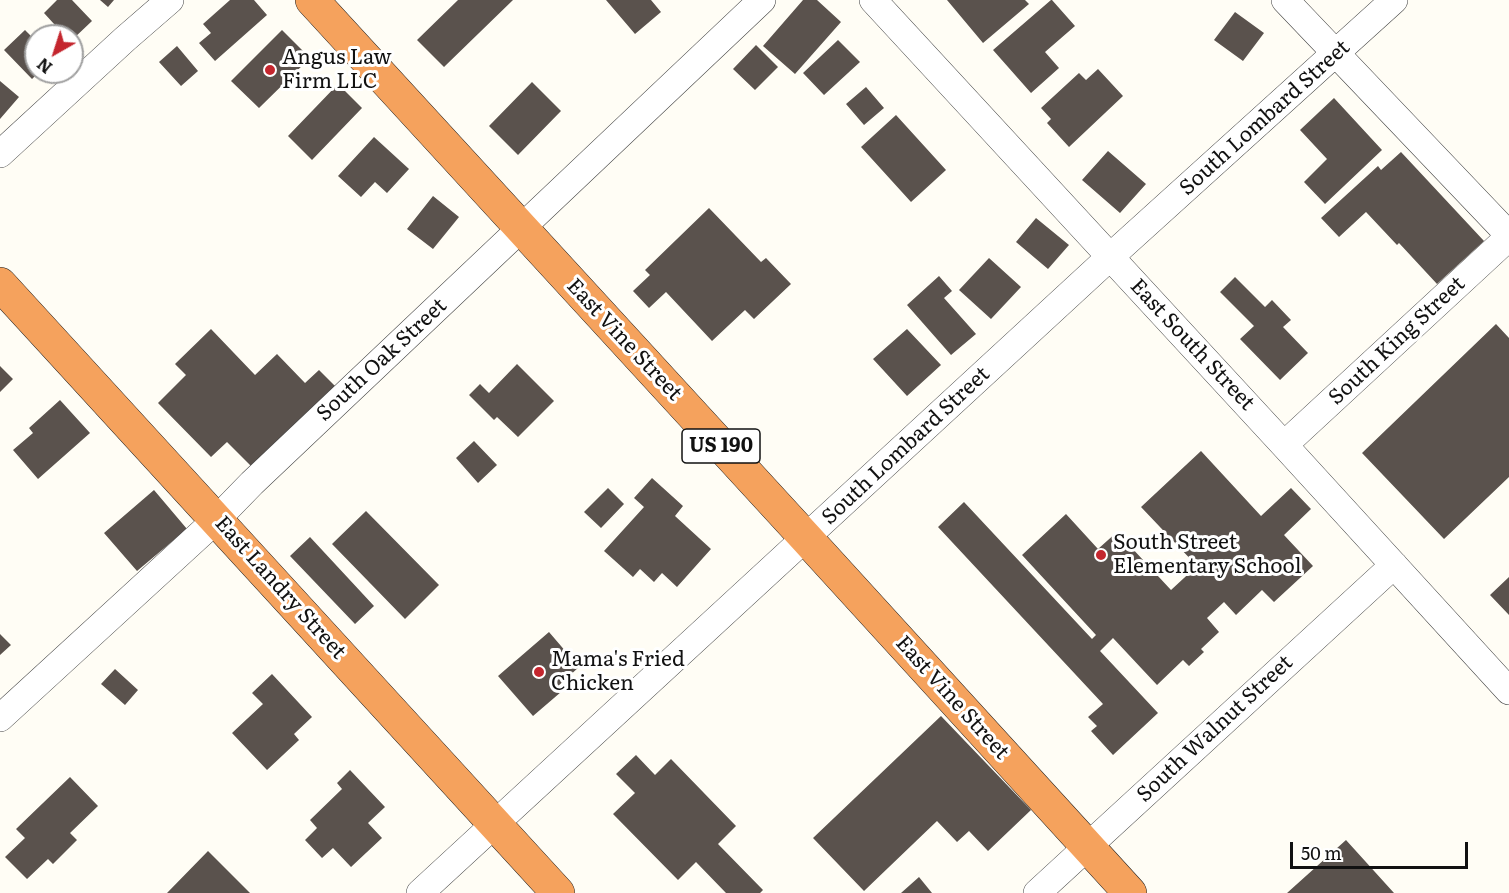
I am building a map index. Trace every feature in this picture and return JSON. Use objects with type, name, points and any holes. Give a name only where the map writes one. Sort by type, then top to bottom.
[{"type":"highway","name":"East Vine Street","points":[[312,0],[1130,893]]},
{"type":"highway","name":"East Landry Street","points":[[0,284],[558,893]]},
{"type":"street","points":[[0,154],[170,0]]},
{"type":"street","name":"South Oak Street","points":[[0,718],[217,519],[252,483],[762,0]]},
{"type":"street","name":"East South Street","points":[[873,0],[1509,691]]},
{"type":"street","points":[[1286,0],[1509,236]]},
{"type":"street","name":"South Lombard Street","points":[[420,893],[1110,257],[1394,0]]},
{"type":"street","name":"South King Street","points":[[1284,445],[1509,236]]},
{"type":"street","name":"South Walnut Street","points":[[1037,893],[1394,565]]},
{"type":"building","points":[[57,0],[72,0],[92,21],[84,29],[84,24],[54,24],[44,13]]},
{"type":"building","points":[[100,0],[114,0],[108,7]]},
{"type":"building","points":[[230,0],[254,0],[267,15],[215,61],[199,43],[211,33],[203,24]]},
{"type":"building","points":[[458,0],[513,0],[444,67],[417,40]]},
{"type":"building","points":[[606,0],[651,0],[661,12],[635,34]]},
{"type":"building","points":[[803,0],[817,0],[841,22],[795,74],[763,46]]},
{"type":"building","points":[[947,0],[1025,0],[1029,4],[983,43]]},
{"type":"building","points":[[1051,0],[1075,26],[1045,52],[1059,68],[1031,93],[993,50]]},
{"type":"building","points":[[1235,12],[1264,33],[1243,61],[1214,40]]},
{"type":"building","name":"Angus Law Firm LLC","points":[[282,30],[310,58],[259,108],[231,81]]},
{"type":"building","points":[[24,31],[24,71],[4,50]]},
{"type":"building","points":[[838,40],[860,62],[824,95],[803,73]]},
{"type":"building","points":[[756,45],[778,67],[755,90],[733,69]]},
{"type":"building","points":[[177,46],[198,71],[181,86],[159,62]]},
{"type":"building","points":[[1098,69],[1123,96],[1069,147],[1047,123],[1051,119],[1041,108],[1079,73],[1086,80]]},
{"type":"building","points":[[0,81],[19,97],[0,119]]},
{"type":"building","points":[[532,82],[561,111],[518,155],[489,126]]},
{"type":"building","points":[[338,84],[362,108],[312,160],[288,136]]},
{"type":"building","points":[[866,87],[884,108],[864,125],[846,104]]},
{"type":"building","points":[[1334,98],[1382,150],[1325,204],[1304,182],[1327,159],[1300,130]]},
{"type":"building","points":[[896,115],[946,170],[911,202],[861,147]]},
{"type":"building","points":[[374,137],[409,169],[387,193],[375,182],[361,197],[338,176]]},
{"type":"building","points":[[1108,151],[1146,184],[1120,213],[1082,180]]},
{"type":"building","points":[[1401,152],[1484,241],[1437,284],[1366,212],[1339,237],[1321,218],[1378,166],[1381,170]]},
{"type":"building","points":[[433,196],[459,217],[433,249],[407,229]]},
{"type":"building","points":[[709,208],[761,262],[766,258],[791,284],[754,319],[745,310],[712,341],[666,292],[649,308],[633,291],[650,275],[645,270]]},
{"type":"building","points":[[1036,218],[1069,245],[1048,269],[1016,242]]},
{"type":"building","points":[[989,258],[1021,287],[991,319],[959,290]]},
{"type":"building","points":[[939,276],[952,291],[944,298],[976,334],[951,355],[907,305]]},
{"type":"building","points":[[1235,277],[1265,307],[1272,300],[1291,320],[1283,327],[1308,353],[1280,380],[1240,339],[1254,326],[1220,292]]},
{"type":"building","points":[[1496,324],[1509,338],[1509,477],[1444,539],[1362,453]]},
{"type":"building","points":[[211,329],[255,375],[277,354],[305,383],[319,370],[338,389],[254,469],[227,442],[211,457],[158,403],[186,375],[175,364]]},
{"type":"building","points":[[907,329],[941,365],[907,396],[873,359]]},
{"type":"building","points":[[517,364],[554,401],[518,437],[497,417],[494,420],[469,395],[480,384],[489,393]]},
{"type":"building","points":[[0,366],[13,379],[0,392]]},
{"type":"building","points":[[60,400],[90,433],[38,479],[13,450],[33,433],[29,428]]},
{"type":"building","points":[[474,441],[497,465],[478,483],[456,458]]},
{"type":"building","points":[[1201,451],[1261,516],[1291,488],[1311,509],[1284,535],[1313,566],[1274,602],[1262,590],[1236,615],[1224,602],[1207,618],[1219,632],[1201,649],[1204,652],[1189,666],[1183,660],[1157,685],[1113,638],[1100,651],[1158,713],[1113,755],[1091,731],[1097,726],[1088,717],[1103,704],[938,527],[964,502],[1092,639],[1096,635],[1022,555],[1066,514],[1098,549],[1117,532],[1171,590],[1197,566],[1141,507]]},
{"type":"building","points":[[652,478],[683,506],[675,516],[711,549],[677,587],[662,573],[654,582],[640,569],[633,577],[604,551],[644,507],[634,498]]},
{"type":"building","points":[[608,488],[624,504],[601,528],[584,512]]},
{"type":"building","points":[[154,490],[187,529],[137,571],[104,533]]},
{"type":"building","points":[[366,511],[439,585],[405,619],[332,544]]},
{"type":"building","points":[[310,537],[374,606],[355,624],[290,556]]},
{"type":"building","points":[[1509,577],[1509,615],[1490,595]]},
{"type":"building","name":"Mama's Fried Chicken","points":[[549,632],[579,667],[557,687],[561,692],[533,716],[498,676]]},
{"type":"building","points":[[0,634],[11,645],[0,655]]},
{"type":"building","points":[[115,669],[138,690],[125,705],[101,684]]},
{"type":"building","points":[[272,674],[312,717],[294,734],[299,740],[267,770],[232,733],[263,704],[252,693]]},
{"type":"building","points":[[941,716],[1031,810],[988,851],[969,831],[957,842],[937,821],[864,891],[813,838]]},
{"type":"building","points":[[636,755],[655,775],[671,759],[736,826],[718,844],[763,890],[760,893],[726,893],[696,862],[678,880],[613,814],[635,793],[616,774]]},
{"type":"building","points":[[350,770],[385,807],[368,823],[382,838],[351,867],[333,848],[322,858],[305,840],[317,828],[310,820],[342,789],[337,783]]},
{"type":"building","points":[[70,777],[98,806],[70,833],[77,840],[53,864],[48,859],[27,879],[5,857],[25,838],[16,829]]},
{"type":"building","points":[[1346,840],[1394,893],[1287,893]]},
{"type":"building","points":[[208,851],[250,893],[167,893]]},
{"type":"building","points":[[919,877],[932,893],[901,893]]},
{"type":"place","name":"Angus Law Firm LLC","points":[[270,70]]},
{"type":"place","name":"South Street Elementary School","points":[[1101,555]]},
{"type":"place","name":"Mama's Fried Chicken","points":[[539,672]]}]
